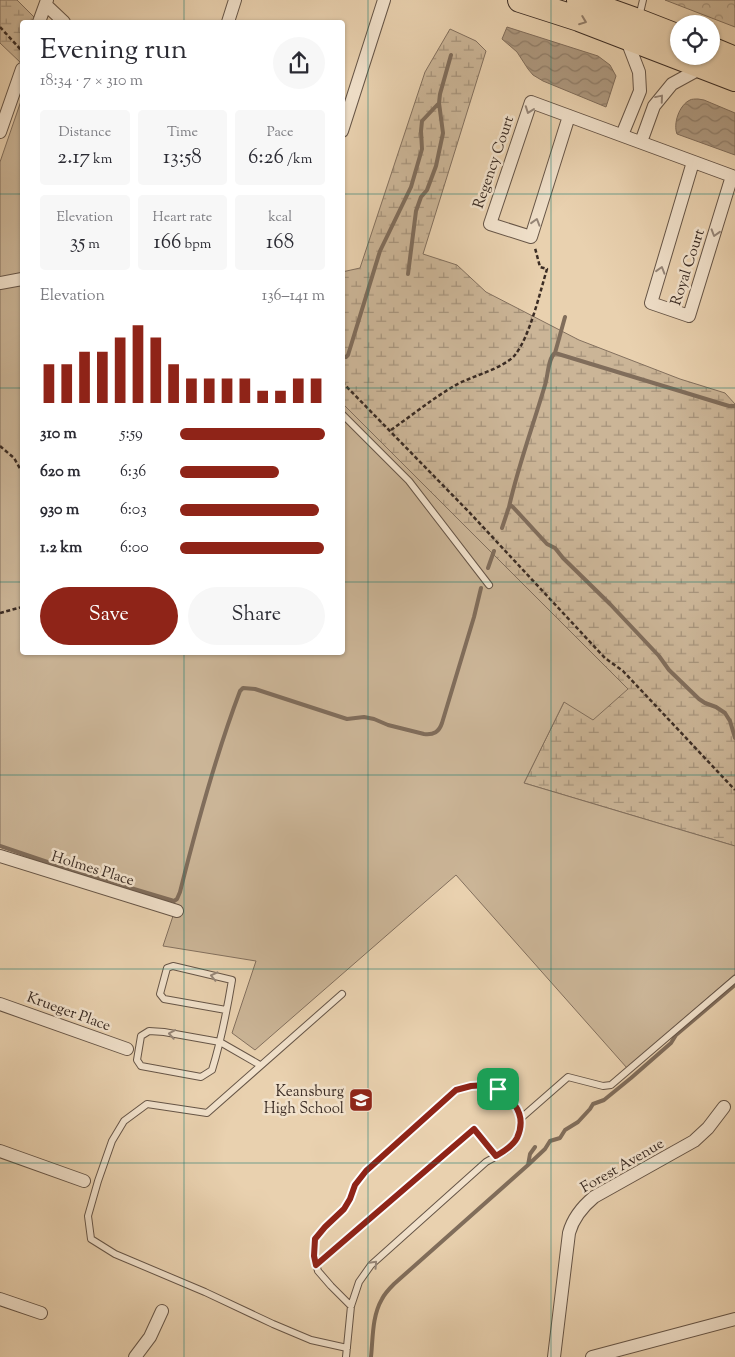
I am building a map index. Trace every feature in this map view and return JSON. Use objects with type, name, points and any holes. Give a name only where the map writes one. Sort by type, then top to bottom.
[{"type":"highway","points":[[520,0],[579,19],[635,19],[670,38]]},
{"type":"highway","points":[[579,0],[670,33]]},
{"type":"highway","points":[[720,58],[735,59]]},
{"type":"highway","points":[[717,65],[735,79]]},
{"type":"street","points":[[229,20],[236,0]]},
{"type":"street","points":[[345,122],[384,0]]},
{"type":"street","points":[[40,20],[47,2],[62,20]]},
{"type":"street","points":[[622,135],[640,91],[635,19]]},
{"type":"street","points":[[641,142],[654,106],[672,84],[698,65]]},
{"type":"street","points":[[0,132],[20,75]]},
{"type":"street","name":"Regency Court","points":[[532,237],[490,224],[531,102],[641,142]]},
{"type":"street","points":[[532,237],[569,116]]},
{"type":"street","name":"Royal Court","points":[[641,142],[732,176],[689,316],[651,303],[693,162]]},
{"type":"street","points":[[0,283],[20,279]]},
{"type":"street","name":"Holmes Place","points":[[0,856],[177,912]]},
{"type":"street","name":"Krueger Place","points":[[0,1004],[127,1049]]},
{"type":"street","name":"Forest Avenue","points":[[554,1357],[569,1233],[577,1214],[594,1198],[694,1141],[708,1128],[724,1107]]},
{"type":"street","points":[[0,1152],[84,1181]]},
{"type":"street","points":[[0,1299],[41,1313]]},
{"type":"street","points":[[135,1357],[150,1337],[162,1312]]},
{"type":"street","points":[[592,1357],[735,1319]]},
{"type":"lane","points":[[345,417],[409,480],[489,584]]},
{"type":"lane","points":[[226,1010],[164,999],[160,994],[167,968],[173,966],[232,980],[220,1042],[212,1070],[201,1076],[141,1066],[137,1060],[141,1036],[149,1031],[220,1042],[260,1065]]},
{"type":"lane","points":[[520,1119],[568,1076],[603,1086],[611,1085],[735,979]]},
{"type":"lane","points":[[342,994],[207,1113],[147,1104],[124,1121],[112,1141],[88,1216],[91,1239],[115,1254],[311,1340],[347,1348]]},
{"type":"lane","points":[[346,1357],[351,1306],[359,1282],[371,1265],[486,1162],[508,1149],[517,1140],[521,1123],[517,1109],[511,1099],[498,1089],[486,1085],[456,1090],[366,1171],[355,1185],[344,1209],[315,1239],[314,1256],[318,1270],[351,1306]]},
{"type":"lane","points":[[316,1265],[474,1129],[496,1156]]},
{"type":"path","points":[[0,27],[20,49]]},
{"type":"path","points":[[390,431],[454,386],[499,366],[511,359],[516,353],[530,324],[547,269],[540,267],[532,237]]},
{"type":"path","points":[[345,385],[469,512],[610,663],[623,671],[735,790]]},
{"type":"path","points":[[0,446],[14,458],[20,468]]},
{"type":"path","points":[[0,613],[20,608]]},
{"type":"green space","points":[[0,0],[17,0],[37,20],[20,20],[20,62],[0,43]]},
{"type":"green space","points":[[665,0],[735,0],[735,27],[720,21],[720,15],[704,15]]},
{"type":"green space","points":[[450,29],[476,41],[486,51],[423,254],[457,265],[486,292],[579,340],[680,379],[725,393],[735,404],[735,846],[524,783],[564,702],[628,689],[345,406],[345,271],[360,268],[425,72]]},
{"type":"green space","points":[[20,104],[20,655],[345,655],[345,406],[628,689],[593,720],[564,702],[524,783],[735,846],[735,974],[627,1068],[456,875],[255,1050],[232,1033],[256,961],[163,946],[175,910],[0,847],[0,162]]},
{"type":"water","points":[[507,27],[598,56],[610,65],[616,76],[606,107],[533,75],[517,52],[502,39]]},
{"type":"water","points":[[698,99],[735,113],[735,155],[677,134],[676,125],[680,110],[686,102]]},
{"type":"waterway","points":[[345,357],[348,355],[380,251],[411,187],[422,149],[422,121],[439,103],[451,55]]},
{"type":"waterway","points":[[408,274],[416,211],[421,197],[427,190],[436,166],[443,133],[439,103]]},
{"type":"waterway","points":[[555,353],[565,317]]},
{"type":"waterway","points":[[509,507],[550,363],[555,353],[729,406],[735,406]]},
{"type":"waterway","points":[[502,528],[509,507],[512,506],[547,544],[555,548],[610,604],[659,656],[669,670],[699,699],[725,713],[730,721],[735,738]]},
{"type":"waterway","points":[[488,568],[494,551]]},
{"type":"waterway","points":[[0,846],[77,872],[174,901],[180,892],[207,791],[240,691],[243,688],[255,689],[347,719],[364,717],[388,725],[431,734],[438,731],[442,723],[481,588]]},
{"type":"waterway","points":[[528,1165],[545,1149],[550,1141],[560,1138],[565,1130],[578,1122],[593,1104],[604,1100],[631,1078],[671,1043],[676,1035],[735,985]]},
{"type":"waterway","points":[[371,1357],[376,1313],[386,1293],[528,1165],[530,1154],[535,1147]]},
{"type":"place","name":"Keansburg High School","points":[[361,1100]]},
{"type":"route","points":[[486,1085],[498,1089],[511,1099],[517,1109],[521,1123],[517,1140],[508,1149],[496,1156],[474,1129],[316,1265],[314,1256],[315,1239],[344,1209],[355,1185],[366,1171],[456,1090],[486,1085]]}]
